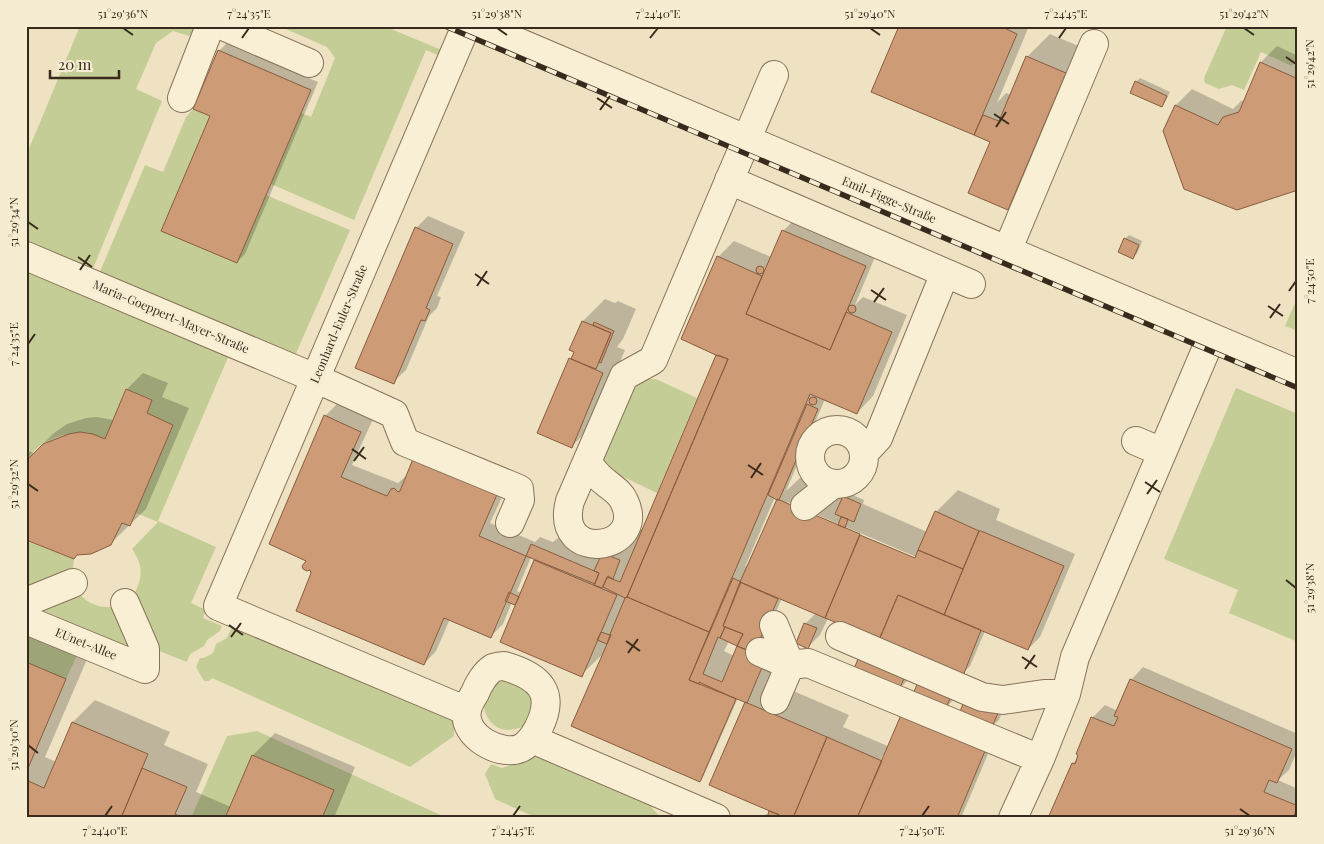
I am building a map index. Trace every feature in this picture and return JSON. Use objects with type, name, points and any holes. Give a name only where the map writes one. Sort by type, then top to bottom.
[{"type":"street","points":[[182,98],[210,26]]},
{"type":"street","points":[[224,26],[309,63]]},
{"type":"street","name":"Leonhard-Euler-Straße","points":[[466,26],[218,606],[467,711]]},
{"type":"street","name":"Emil-Figge-Straße","points":[[480,26],[1298,374]]},
{"type":"street","points":[[1007,251],[1094,44]]},
{"type":"street","points":[[587,462],[624,376],[653,360],[688,254],[709,204],[729,180],[774,75]]},
{"type":"street","points":[[729,180],[970,284]]},
{"type":"street","name":"Maria-Goeppert-Mayer-Straße","points":[[26,256],[315,378],[394,414],[405,442],[519,490],[520,500],[510,523]]},
{"type":"street","points":[[864,452],[878,438],[945,273]]},
{"type":"street","points":[[1014,818],[1066,694],[1075,657],[1211,338]]},
{"type":"street","points":[[805,506],[833,484],[850,482],[864,464],[864,452],[857,440],[845,432],[830,431],[818,439],[810,452],[812,466],[820,478],[833,484]]},
{"type":"street","points":[[1136,441],[1162,452]]},
{"type":"street","points":[[26,602],[73,582]]},
{"type":"street","name":"EUnet-Allee","points":[[26,620],[145,669],[145,649],[125,602]]},
{"type":"street","points":[[774,625],[790,665],[775,700]]},
{"type":"street","points":[[840,636],[982,697],[1003,700],[1044,694],[1066,694]]},
{"type":"street","points":[[760,652],[790,665],[808,663],[1040,759]]},
{"type":"street","points":[[504,666],[520,670],[540,684],[545,695],[543,716],[532,740],[522,748],[506,750],[475,737],[468,724],[467,711],[480,684],[493,668],[504,666]]},
{"type":"street","points":[[532,740],[716,818]]},
{"type":"green space","points":[[80,26],[201,26],[196,38],[173,31],[156,43],[136,89],[162,101],[92,271],[26,244],[26,156]]},
{"type":"green space","points":[[279,26],[384,26],[444,51],[442,57],[426,50],[354,220],[271,184],[301,113],[311,117],[335,58],[327,47]]},
{"type":"green space","points":[[1227,26],[1298,26],[1298,55],[1292,66],[1261,52],[1244,90],[1232,85],[1219,89],[1205,83],[1204,78]]},
{"type":"green space","points":[[193,109],[210,116],[162,231],[237,263],[266,195],[350,230],[294,358],[99,274],[145,165],[163,172],[186,117]]},
{"type":"green space","points":[[26,269],[229,355],[158,521],[216,547],[191,603],[206,610],[203,618],[222,626],[220,631],[207,640],[204,646],[190,654],[187,662],[149,647],[132,597],[136,591],[141,573],[139,561],[132,549],[158,522],[136,513],[173,425],[147,413],[152,399],[126,389],[105,439],[94,435],[72,434],[50,439],[33,452],[26,462]]},
{"type":"green space","points":[[1298,296],[1298,331],[1285,326]]},
{"type":"green space","points":[[643,379],[656,379],[697,398],[657,493],[611,471],[603,461],[600,446],[623,391]]},
{"type":"green space","points":[[1236,388],[1298,414],[1298,642],[1229,613],[1238,590],[1164,559]]},
{"type":"green space","points":[[26,541],[74,559],[72,576],[26,597]]},
{"type":"green space","points":[[76,589],[94,605],[105,607],[118,606],[141,652],[83,636],[76,625],[32,606]]},
{"type":"green space","points":[[234,622],[450,717],[454,725],[454,736],[410,767],[212,678],[209,681],[204,681],[196,667],[200,658],[213,653],[216,644],[227,638]]},
{"type":"green space","points":[[26,631],[78,653],[66,679],[26,662]]},
{"type":"green space","points":[[510,679],[518,681],[535,700],[527,724],[512,730],[505,730],[493,724],[485,712],[483,704],[495,683]]},
{"type":"green space","points":[[257,731],[447,818],[322,818],[333,790],[252,755],[225,818],[191,818],[227,736]]},
{"type":"green space","points":[[537,756],[650,800],[652,808],[661,818],[537,818],[495,799],[485,774],[491,764],[502,768]]},
{"type":"building","points":[[899,26],[1000,26],[1017,34],[974,135],[871,92]]},
{"type":"building","points":[[218,50],[311,90],[237,263],[161,231],[210,116],[193,109]]},
{"type":"building","points":[[1026,56],[1066,73],[1008,210],[968,193],[990,142],[974,135],[983,115],[999,121]]},
{"type":"building","points":[[1260,62],[1298,79],[1298,185],[1295,191],[1237,210],[1184,189],[1163,131],[1175,105],[1218,125],[1223,117],[1239,112]]},
{"type":"building","points":[[1135,81],[1167,96],[1162,107],[1130,93]]},
{"type":"building","points":[[415,227],[453,244],[426,308],[430,310],[425,321],[421,320],[394,384],[355,368]]},
{"type":"building","points":[[782,230],[866,266],[830,350],[746,314]]},
{"type":"building","points":[[1124,238],[1139,245],[1133,259],[1118,252]]},
{"type":"building","points":[[717,256],[762,276],[746,314],[830,350],[846,312],[892,332],[857,414],[810,394],[709,632],[627,597],[728,359],[681,339]]},
{"type":"building","points":[[760,266],[764,270],[760,274],[756,270]]},
{"type":"building","points":[[852,305],[856,309],[852,313],[848,309]]},
{"type":"building","points":[[582,321],[611,333],[596,369],[571,359],[574,352],[569,350]]},
{"type":"building","points":[[594,322],[614,331],[601,363],[599,362],[611,333],[593,325]]},
{"type":"building","points":[[716,355],[728,359],[625,598],[603,587],[607,577],[620,582]]},
{"type":"building","points":[[569,358],[603,373],[572,448],[537,433]]},
{"type":"building","points":[[126,389],[152,400],[147,413],[173,425],[130,526],[122,523],[111,545],[91,554],[77,555],[74,559],[26,540],[26,462],[43,444],[69,434],[80,432],[93,434],[105,439]]},
{"type":"building","points":[[813,397],[817,401],[813,405],[809,401]]},
{"type":"building","points":[[807,404],[818,409],[779,500],[777,500],[768,495]]},
{"type":"building","points":[[324,415],[361,432],[341,477],[387,496],[391,489],[394,488],[398,492],[400,491],[415,454],[499,490],[479,536],[526,556],[491,638],[444,618],[424,665],[296,611],[311,573],[310,570],[303,569],[302,566],[306,561],[269,544]]},
{"type":"building","points":[[843,496],[861,504],[854,522],[835,514]]},
{"type":"building","points":[[777,499],[860,534],[825,618],[740,582]]},
{"type":"building","points":[[935,511],[979,531],[963,569],[918,550]]},
{"type":"building","points":[[841,517],[848,519],[845,528],[838,525]]},
{"type":"building","points":[[979,531],[1064,566],[1028,650],[944,615]]},
{"type":"building","points":[[860,535],[915,558],[918,550],[963,569],[944,615],[898,595],[879,640],[825,618]]},
{"type":"building","points":[[531,544],[599,573],[595,584],[526,556]]},
{"type":"building","points":[[602,553],[620,560],[613,579],[608,576],[602,588],[594,585],[599,573],[594,571]]},
{"type":"building","points":[[534,560],[617,595],[582,677],[500,642]]},
{"type":"building","points":[[733,578],[741,582],[723,626],[725,627],[720,638],[718,637],[703,674],[722,682],[737,646],[766,658],[747,703],[689,680]]},
{"type":"building","points":[[740,582],[778,599],[754,653],[737,646],[743,634],[723,626]]},
{"type":"building","points":[[509,592],[519,597],[515,605],[505,601]]},
{"type":"building","points":[[898,595],[981,630],[963,676],[879,640]]},
{"type":"building","points":[[627,597],[709,632],[689,680],[699,684],[699,682],[736,699],[700,782],[571,726]]},
{"type":"building","points":[[804,623],[817,628],[808,649],[796,643]]},
{"type":"building","points":[[725,627],[743,634],[737,646],[720,638]]},
{"type":"building","points":[[601,632],[610,635],[607,644],[597,640]]},
{"type":"building","points":[[861,652],[907,672],[899,690],[853,671]]},
{"type":"building","points":[[26,662],[66,679],[26,773]]},
{"type":"building","points":[[920,678],[953,692],[945,710],[912,696]]},
{"type":"building","points":[[1130,679],[1292,749],[1277,783],[1269,780],[1264,792],[1298,806],[1293,818],[1048,818],[1072,763],[1075,764],[1078,755],[1076,754],[1091,717],[1114,726],[1118,717],[1114,716]]},
{"type":"building","points":[[966,697],[999,711],[991,729],[958,716]]},
{"type":"building","points":[[745,702],[827,737],[793,818],[786,818],[709,785]]},
{"type":"building","points":[[901,715],[985,751],[957,818],[857,818]]},
{"type":"building","points":[[72,722],[148,754],[121,818],[26,818],[26,780],[44,788]]},
{"type":"building","points":[[827,737],[882,761],[857,818],[793,818]]},
{"type":"building","points":[[252,755],[334,790],[322,818],[225,818]]},
{"type":"building","points":[[142,768],[187,787],[175,814],[183,818],[121,818]]},
{"type":"building","points":[[769,811],[778,814],[776,818],[767,818]]},
{"type":"railway","points":[[445,26],[1298,388]]}]
